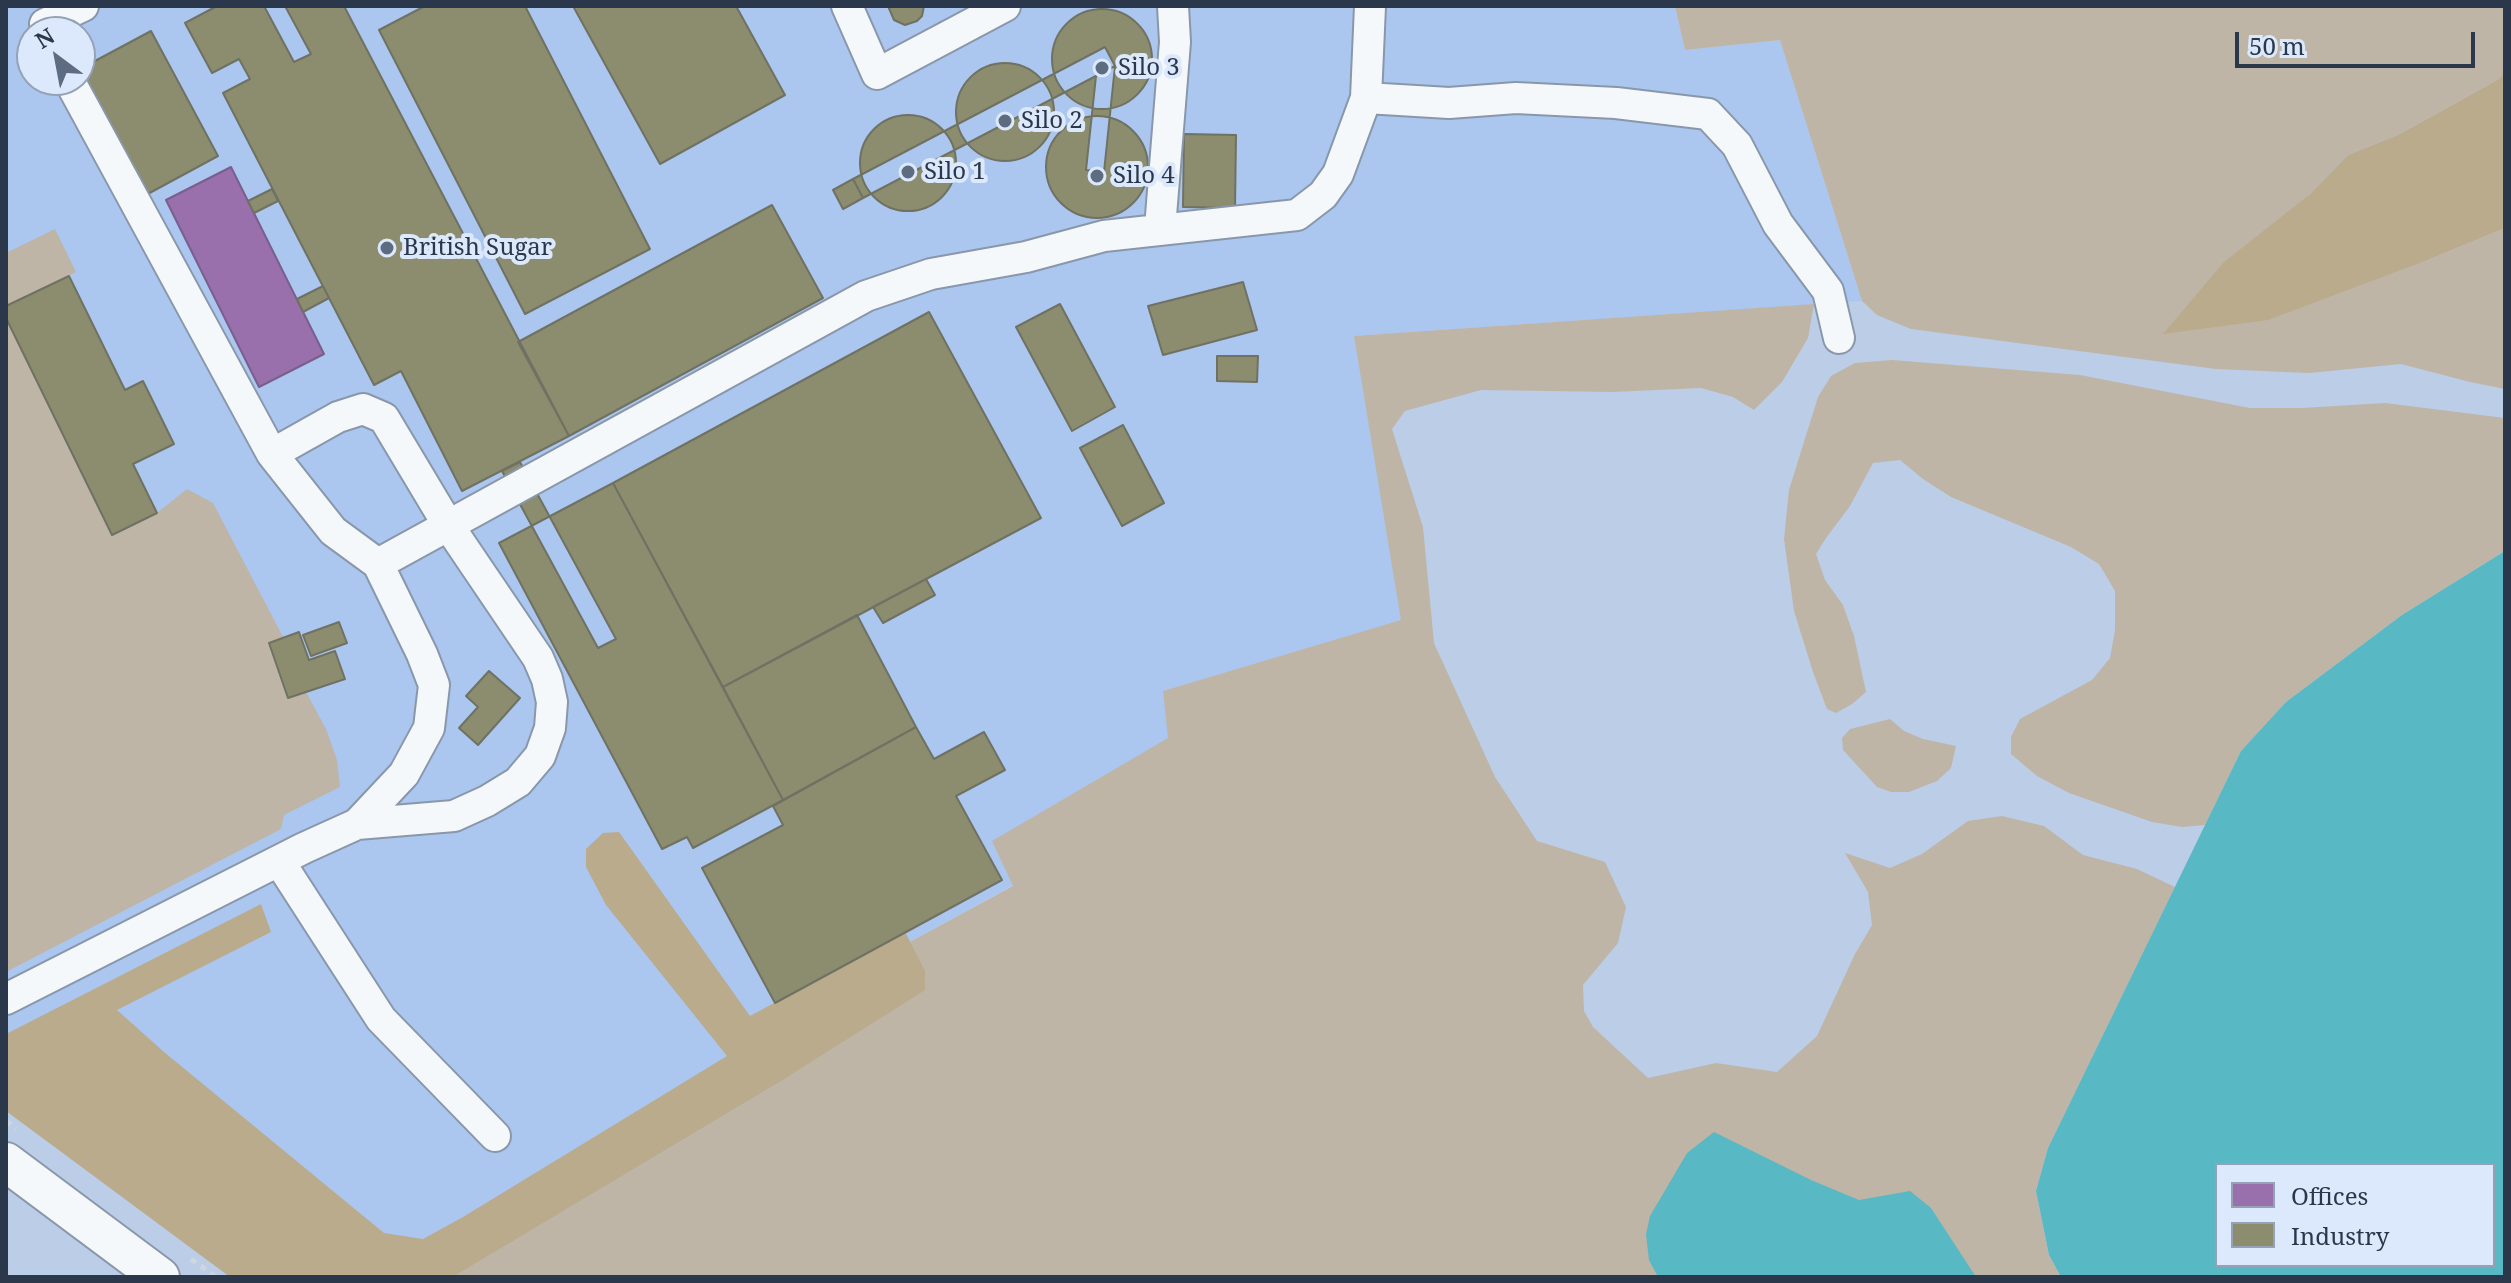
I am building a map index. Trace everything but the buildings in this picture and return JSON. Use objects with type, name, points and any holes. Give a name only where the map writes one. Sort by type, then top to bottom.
[{"type":"main road","points":[[6,1162],[160,1277]]},
{"type":"lane","points":[[56,16],[83,6]]},
{"type":"lane","points":[[847,6],[877,74],[1005,6]]},
{"type":"lane","points":[[1160,228],[1175,42],[1173,6]]},
{"type":"lane","points":[[378,564],[866,296],[931,274],[1026,257],[1104,236],[1297,215],[1323,195],[1338,174],[1366,98],[1370,6]]},
{"type":"lane","points":[[78,96],[272,454],[333,531],[378,564],[434,685],[429,728],[404,774],[357,824]]},
{"type":"lane","points":[[1366,98],[1449,103],[1530,99],[1616,103],[1708,114],[1737,145],[1778,224],[1828,291],[1839,338]]},
{"type":"lane","points":[[6,999],[357,824],[454,816],[487,801],[518,782],[540,756],[550,728],[552,702],[538,658],[448,525],[384,418],[363,409],[338,417],[272,454]]},
{"type":"lane","points":[[279,861],[381,1019],[495,1136]]},
{"type":"shaded area","points":[[6,6],[1675,6],[1685,50],[1780,40],[1862,301],[1354,336],[1402,620],[1163,691],[1169,738],[993,841],[1013,885],[910,942],[925,970],[773,1086],[453,1277],[6,1040]]},
{"type":"shaded area","points":[[1675,6],[2505,6],[2505,71],[2499,79],[2398,135],[2348,155],[2309,195],[2430,259],[2505,228],[2505,389],[2401,364],[2309,373],[2216,369],[1911,329],[1877,315],[1862,301],[1780,40],[1685,50]]},
{"type":"shaded area","points":[[2505,71],[2505,228],[2268,320],[2163,334],[2224,262],[2309,195],[2348,155],[2398,135],[2499,79]]},
{"type":"shaded area","points":[[55,229],[76,272],[6,306],[6,253]]},
{"type":"shaded area","points":[[1814,304],[1808,338],[1782,382],[1754,410],[1733,397],[1701,388],[1612,392],[1481,390],[1405,411],[1392,429],[1423,527],[1434,643],[1495,777],[1537,841],[1605,862],[1626,907],[1618,943],[1583,985],[1584,1011],[1593,1027],[1648,1078],[1716,1063],[1777,1072],[1817,1036],[1872,925],[1868,892],[1845,853],[1890,868],[1922,854],[1968,821],[2002,816],[2044,826],[2083,855],[2137,869],[2175,887],[2048,1148],[2036,1191],[2049,1255],[2061,1277],[453,1277],[773,1086],[925,970],[910,942],[1013,886],[992,841],[1168,738],[1163,691],[1401,620],[1354,336]]},
{"type":"shaded area","points":[[6,318],[112,535],[157,513],[187,489],[213,503],[283,637],[269,643],[288,698],[306,692],[326,729],[337,760],[340,787],[284,815],[281,829],[6,972]]},
{"type":"shaded area","points":[[1892,360],[2080,375],[2250,408],[2385,403],[2505,418],[2505,551],[2402,615],[2286,702],[2241,751],[2205,825],[2182,827],[2152,822],[2069,793],[2037,776],[2011,754],[2011,737],[2020,719],[2092,680],[2110,658],[2115,630],[2115,591],[2099,564],[2071,547],[1951,497],[1900,460],[1873,463],[1850,506],[1816,554],[1825,580],[1843,605],[1854,636],[1866,692],[1836,713],[1827,709],[1794,611],[1784,539],[1789,490],[1818,397],[1831,376],[1855,363]]},
{"type":"shaded area","points":[[2505,551],[2505,1277],[2061,1277],[2049,1255],[2036,1191],[2048,1148],[2241,751],[2286,702],[2402,615]]},
{"type":"shaded area","points":[[1890,719],[1904,731],[1923,739],[1956,746],[1951,768],[1937,781],[1909,792],[1891,792],[1877,787],[1843,750],[1842,738],[1850,729]]},
{"type":"shaded area","points":[[619,832],[750,1016],[905,932],[925,970],[925,990],[773,1086],[453,1277],[230,1277],[6,1111],[6,1034],[261,904],[271,932],[117,1010],[384,1233],[423,1239],[727,1056],[606,905],[586,867],[586,849],[603,833]]},
{"type":"shaded area","points":[[1714,1132],[1859,1200],[1910,1191],[1931,1208],[1976,1277],[1658,1277],[1649,1260],[1646,1234],[1650,1216],[1687,1153]]},
{"type":"place","name":"Silo 3","points":[[1102,68]]},
{"type":"place","name":"Silo 2","points":[[1005,121]]},
{"type":"place","name":"Silo 1","points":[[908,172]]},
{"type":"place","name":"Silo 4","points":[[1097,176]]},
{"type":"place","name":"British Sugar","points":[[387,248]]}]
